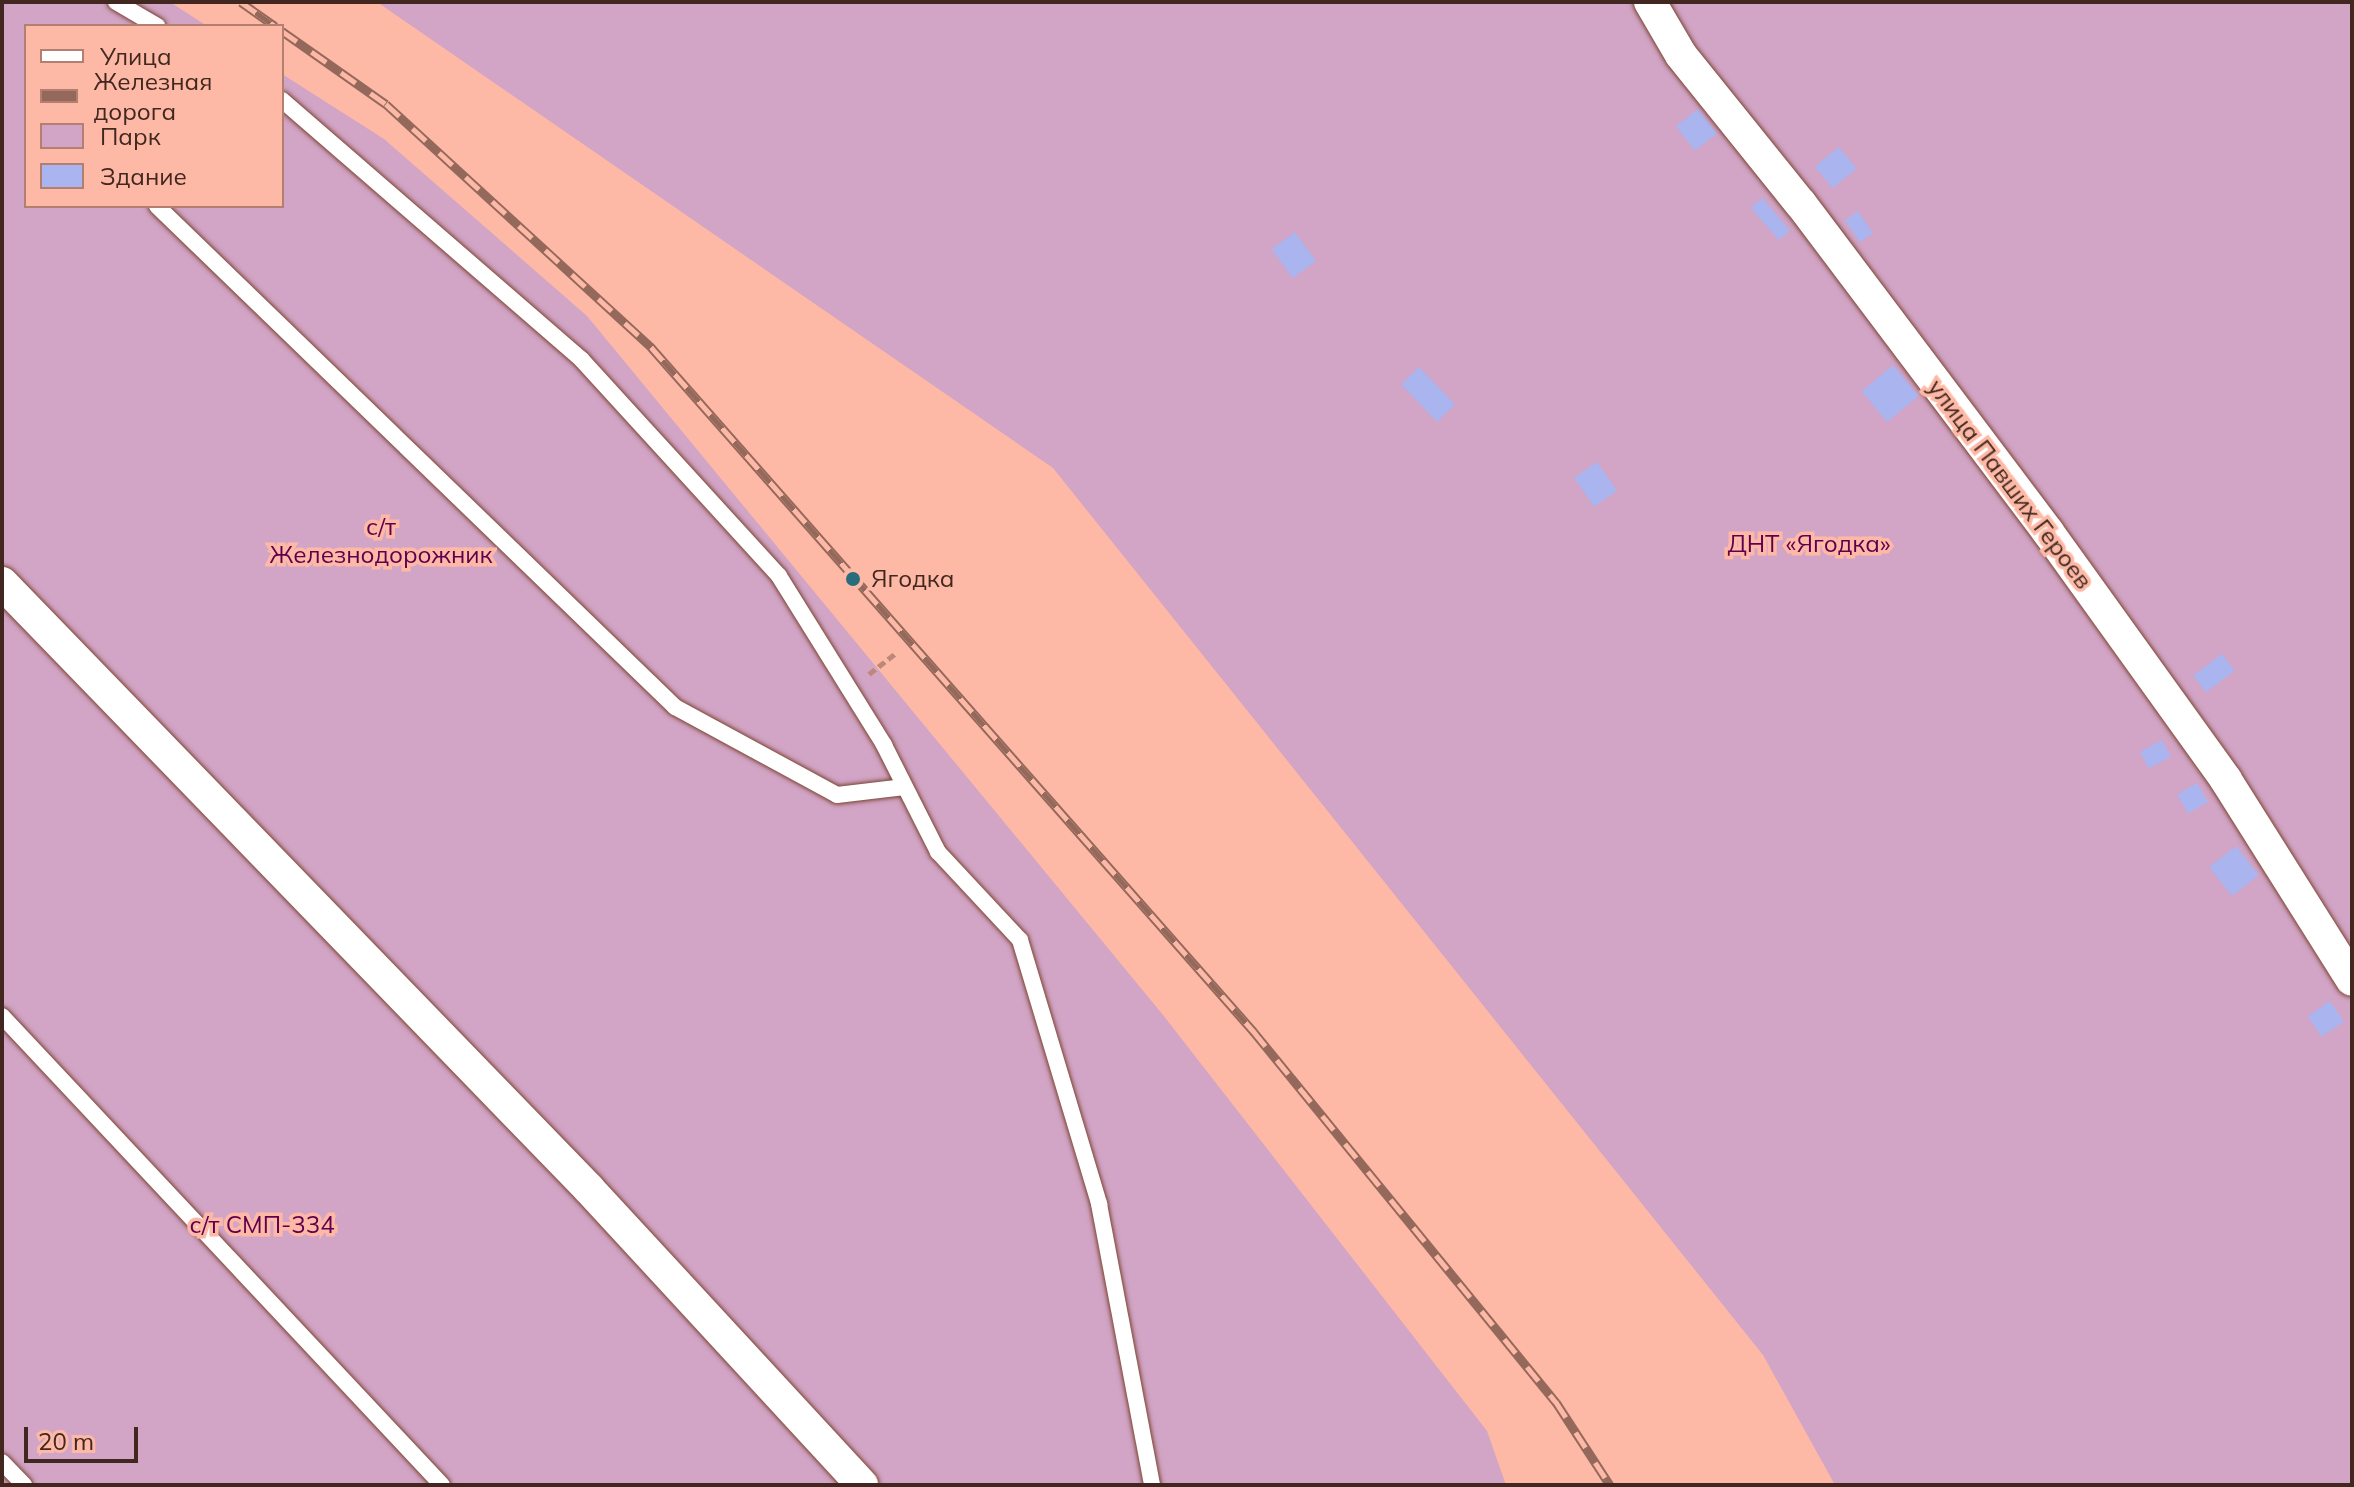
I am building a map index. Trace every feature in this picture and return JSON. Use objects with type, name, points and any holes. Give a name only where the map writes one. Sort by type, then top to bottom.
[{"type":"street","name":"улица Павших Героев","points":[[1650,2],[1681,55],[1801,204],[2066,556],[2226,780],[2352,980]]},
{"type":"street","points":[[2,583],[589,1189],[862,1485]]},
{"type":"lane","points":[[116,2],[154,24]]},
{"type":"lane","points":[[284,102],[581,359],[779,576],[905,787],[938,852],[1020,940],[1099,1204],[1152,1485]]},
{"type":"lane","points":[[159,208],[675,707],[837,795],[905,787]]},
{"type":"lane","points":[[2,1016],[442,1485]]},
{"type":"lane","points":[[2,1462],[24,1485]]},
{"type":"green space","name":"с/т Железнодорожник","points":[[2,2],[170,2],[204,24],[24,24],[24,208],[284,208],[284,75],[384,139],[587,316],[1163,1015],[1487,1431],[1506,1485],[2,1485]]},
{"type":"green space","name":"ДНТ «Ягодка»","points":[[377,2],[2352,2],[2352,1485],[1835,1485],[1763,1355],[1053,468]]},
{"type":"building","points":[[1698,109],[1717,133],[1695,151],[1676,126]]},
{"type":"building","points":[[1839,147],[1857,169],[1833,188],[1815,167]]},
{"type":"building","points":[[1762,198],[1790,230],[1779,240],[1751,208]]},
{"type":"building","points":[[1858,211],[1873,233],[1860,242],[1845,220]]},
{"type":"building","points":[[1295,232],[1316,261],[1293,278],[1272,249]]},
{"type":"building","points":[[1893,365],[1919,396],[1887,422],[1862,391]]},
{"type":"building","points":[[1419,367],[1455,404],[1437,422],[1401,384]]},
{"type":"building","points":[[1597,462],[1617,491],[1594,507],[1574,478]]},
{"type":"building","points":[[2222,654],[2235,671],[2206,692],[2193,676]]},
{"type":"building","points":[[2162,740],[2171,757],[2149,769],[2140,752]]},
{"type":"building","points":[[2197,783],[2208,802],[2188,814],[2177,794]]},
{"type":"building","points":[[2236,846],[2259,875],[2232,896],[2209,867]]},
{"type":"building","points":[[2330,1001],[2344,1022],[2322,1037],[2308,1016]]},
{"type":"railway","points":[[241,2],[272,24]]},
{"type":"railway","points":[[284,32],[386,104],[651,347],[1254,1032],[1556,1402],[1610,1485]]},
{"type":"place","name":"Ягодка","points":[[853,579]]},
{"type":"park label","name":"с/т СМП-334","points":[[262,1225]]}]
